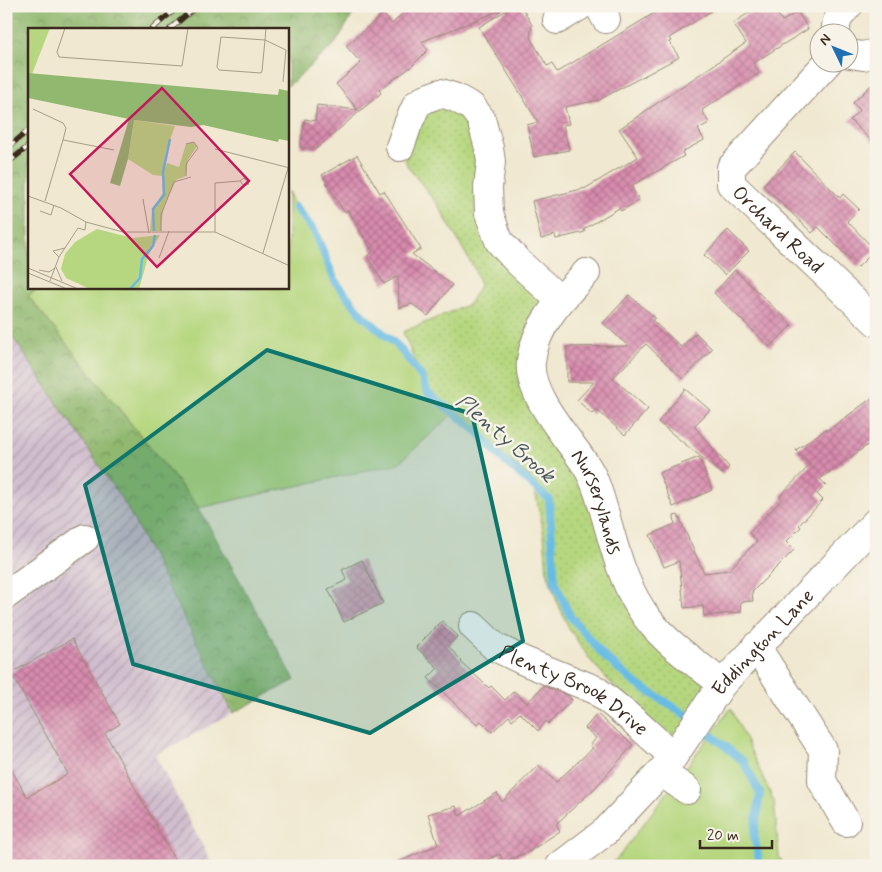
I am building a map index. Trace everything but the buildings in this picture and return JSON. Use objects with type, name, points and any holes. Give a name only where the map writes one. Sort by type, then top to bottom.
[{"type":"street","points":[[557,20],[580,6]]},
{"type":"street","points":[[837,22],[840,14],[848,6]]},
{"type":"street","points":[[860,56],[876,52]]},
{"type":"street","name":"Orchard Road","points":[[819,72],[731,168],[731,184],[876,322]]},
{"type":"street","points":[[400,147],[417,104],[441,93],[472,107],[481,119],[489,148],[489,213],[499,241],[518,262],[560,300]]},
{"type":"street","name":"Nurserylands","points":[[586,273],[560,300],[548,316],[537,341],[531,363],[533,385],[588,469],[600,498],[620,568],[640,609],[659,633],[722,684]]},
{"type":"street","name":"Eddington Lane","points":[[560,866],[606,831],[667,764],[722,684],[756,646],[876,522]]},
{"type":"street","points":[[6,595],[85,538]]},
{"type":"street","name":"Plenty Brook Drive","points":[[473,626],[495,647],[524,661],[596,690],[667,764]]},
{"type":"street","points":[[756,646],[823,750],[822,781],[846,822]]},
{"type":"street","points":[[667,764],[687,790]]},
{"type":"highlighted area","points":[[267,350],[472,414],[523,641],[370,733],[133,664],[85,485]]},
{"type":"shaded area","points":[[6,327],[127,507],[233,713],[155,755],[211,862],[204,866],[6,866]]},
{"type":"green space","points":[[6,6],[358,6],[335,44],[289,85],[289,28],[28,28],[28,289],[38,289],[28,296],[199,508],[295,680],[233,713],[127,507],[6,327]]},
{"type":"green space","points":[[417,104],[472,107],[489,213],[560,300],[537,341],[547,410],[620,568],[722,684],[682,742],[667,734],[619,692],[591,661],[570,630],[557,602],[547,571],[544,536],[537,500],[530,477],[428,393],[403,332],[469,304],[480,286],[475,270],[438,205],[408,167],[400,147]]},
{"type":"green space","points":[[289,193],[295,207],[315,232],[335,281],[362,315],[398,346],[421,376],[428,393],[454,413],[399,463],[199,508],[28,296],[38,289],[289,289]]},
{"type":"green space","points":[[731,708],[774,801],[779,857],[785,866],[606,866],[617,859]]},
{"type":"waterway","name":"Plenty Brook","points":[[295,207],[315,232],[335,281],[362,315],[398,346],[421,376],[428,393],[478,432],[505,462],[549,499],[555,582],[570,616],[605,657],[635,683],[688,716],[743,761],[760,793],[754,835],[760,866]]},
{"type":"railway","points":[[153,28],[179,6]]},
{"type":"railway","points":[[171,28],[197,6]]},
{"type":"railway","points":[[6,149],[28,131]]},
{"type":"railway","points":[[6,164],[28,147]]}]
